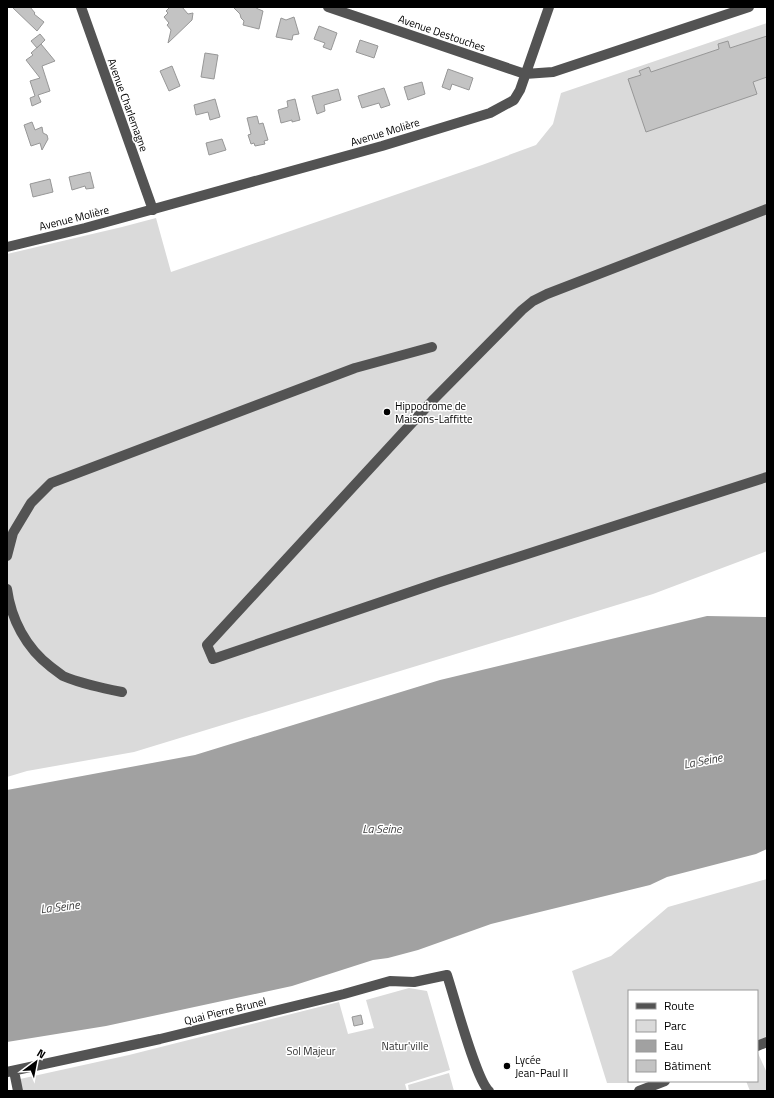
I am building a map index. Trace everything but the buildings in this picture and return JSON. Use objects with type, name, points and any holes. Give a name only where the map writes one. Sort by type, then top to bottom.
[{"type":"street","name":"Avenue Charlemagne","points":[[81,7],[153,210]]},
{"type":"street","name":"Avenue Destouches","points":[[328,7],[525,74]]},
{"type":"street","name":"Avenue Molière","points":[[7,247],[153,210],[382,146],[490,113],[514,100],[520,90],[549,7]]},
{"type":"street","points":[[525,74],[554,72],[749,7]]},
{"type":"street","points":[[767,209],[547,294],[522,310],[434,399],[207,645],[213,659],[440,582],[767,477]]},
{"type":"street","points":[[7,556],[13,533],[32,503],[51,483],[355,368],[432,347]]},
{"type":"street","points":[[7,589],[13,617],[25,640],[43,661],[62,675],[85,684],[122,692]]},
{"type":"street","name":"Quai Pierre Brunel","points":[[10,1072],[160,1039],[344,994],[390,981],[414,982],[447,974],[475,1062],[485,1088],[490,1091]]},
{"type":"street","points":[[10,1072],[18,1091]]},
{"type":"street","points":[[639,1091],[662,1082]]},
{"type":"green space","name":"Hippodrome de Maisons-Laffitte","points":[[767,23],[767,551],[653,594],[134,752],[27,771],[7,777],[7,254],[156,218],[171,272],[536,145],[553,124],[561,93]]},
{"type":"green space","points":[[767,879],[767,1036],[758,1040],[758,990],[628,990],[628,1082],[642,1082],[607,1083],[572,971],[611,956],[668,907]]},
{"type":"green space","points":[[409,988],[427,991],[450,1070],[405,1084],[407,1091],[22,1091],[20,1079],[129,1055],[339,1002],[348,1034],[374,1028],[366,1000]]},
{"type":"green space","points":[[758,1053],[767,1073],[767,1091],[750,1091],[746,1082],[758,1082]]},
{"type":"green space","points":[[449,1073],[454,1091],[409,1091],[408,1085]]},
{"type":"water","name":"La Seine","points":[[707,616],[767,617],[767,849],[756,854],[667,877],[650,885],[491,924],[418,950],[388,958],[373,960],[292,986],[106,1026],[7,1042],[7,790],[195,755],[440,680]]},
{"type":"place","name":"Hippodrome de Maisons-Laffitte","points":[[387,412]]},
{"type":"place","name":"Lycée Jean-Paul II","points":[[507,1066]]},
{"type":"park label","name":"Natur'ville","points":[[405,1046]]},
{"type":"park label","name":"Sol Majeur","points":[[311,1051]]}]
